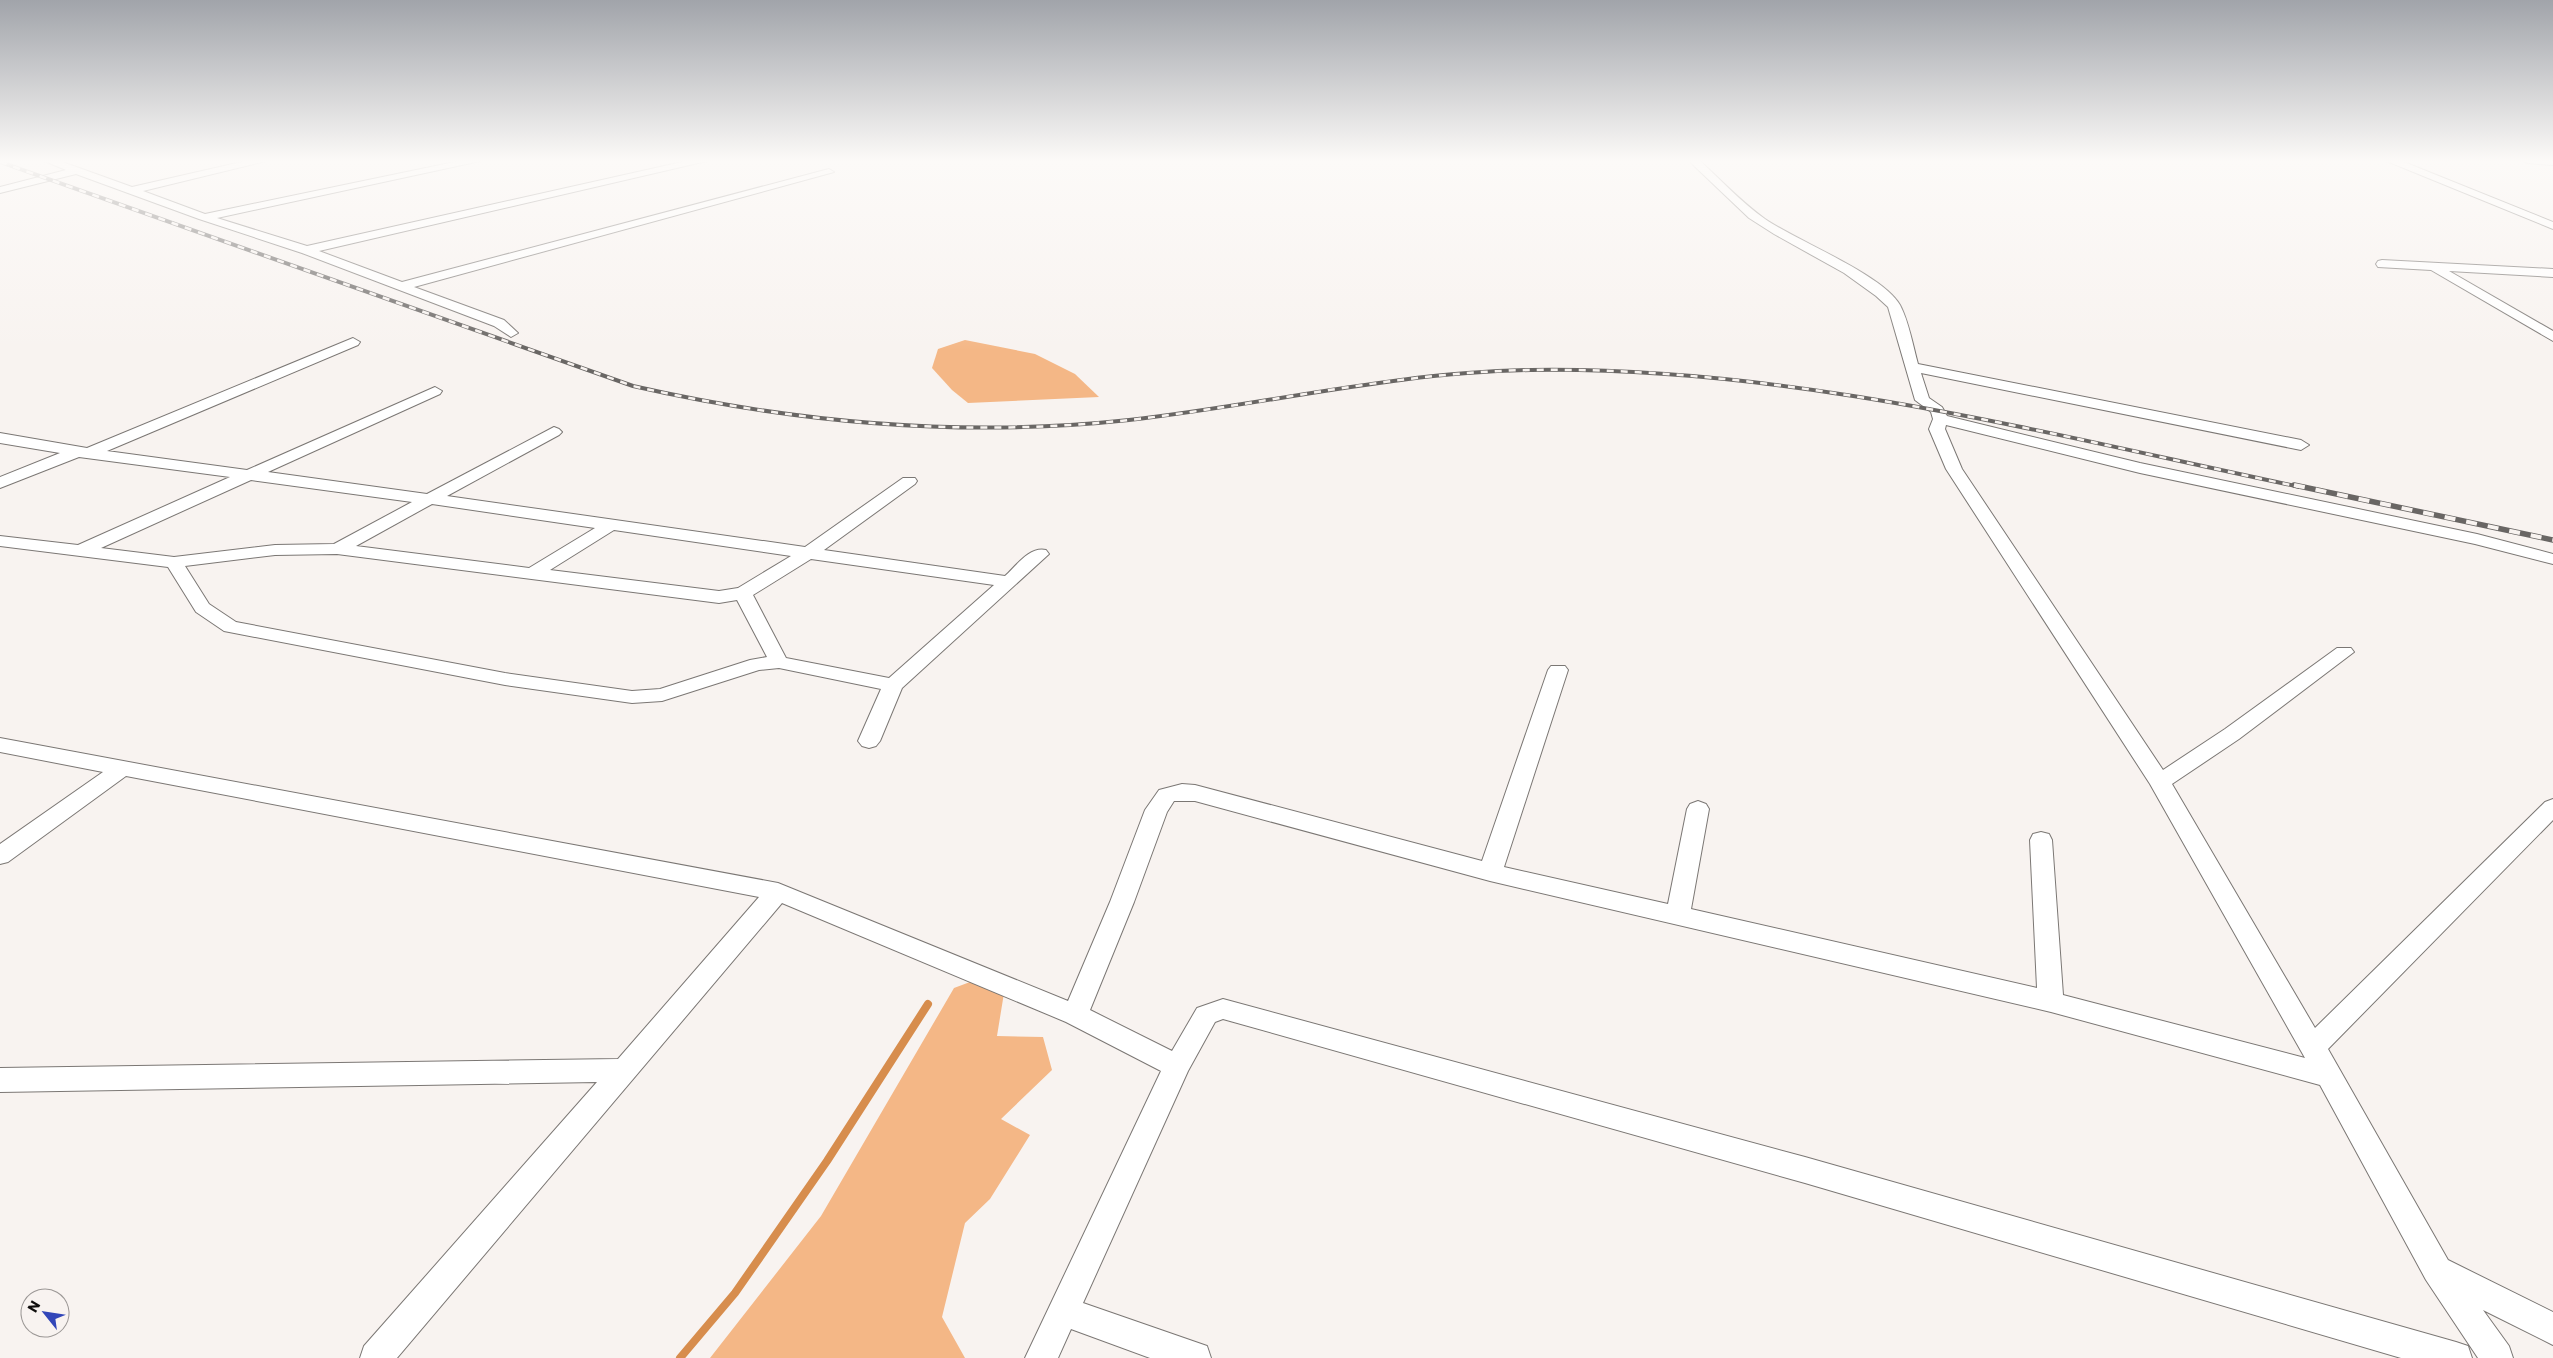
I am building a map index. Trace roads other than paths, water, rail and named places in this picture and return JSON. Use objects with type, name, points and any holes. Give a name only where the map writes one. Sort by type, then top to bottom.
[{"type":"street","points":[[223,223],[306,250],[402,286],[499,323],[511,333]]},
{"type":"street","points":[[306,250],[424,223]]},
{"type":"street","points":[[402,286],[637,223]]},
{"type":"street","points":[[1766,223],[1806,246],[1885,296],[1894,306],[1922,400],[1937,410],[1941,419],[1937,429],[1954,469],[2160,782],[2313,1047],[2437,1270],[2497,1358]]},
{"type":"street","points":[[2382,264],[2553,273]]},
{"type":"street","points":[[2432,266],[2553,337]]},
{"type":"street","points":[[0,483],[84,452],[353,342]]},
{"type":"street","points":[[1913,367],[2300,445]]},
{"type":"street","points":[[82,550],[435,391]]},
{"type":"street","points":[[1941,419],[2140,468],[2467,537],[2553,559]]},
{"type":"street","points":[[337,549],[554,432]]},
{"type":"street","points":[[0,438],[84,452],[430,499],[1010,582]]},
{"type":"street","points":[[0,540],[174,562],[275,550],[337,549],[709,597],[743,593],[808,553],[909,481]]},
{"type":"street","points":[[533,573],[611,525]]},
{"type":"street","points":[[870,741],[893,685],[923,656],[1040,554]]},
{"type":"street","points":[[174,562],[204,612],[215,620],[231,627],[505,678],[632,697],[662,695],[757,664],[779,662],[893,685]]},
{"type":"street","points":[[743,593],[779,662]]},
{"type":"street","points":[[2160,782],[2232,734],[2344,652]]},
{"type":"street","points":[[1490,872],[1558,670]]},
{"type":"street","points":[[0,745],[778,892],[1075,1015],[1178,1066]]},
{"type":"street","points":[[0,856],[124,767]]},
{"type":"street","points":[[1075,1015],[1122,902],[1156,810],[1167,795],[1182,792],[1195,793],[1490,872],[2051,1002],[2329,1076]]},
{"type":"street","points":[[2313,1047],[2553,807]]},
{"type":"street","points":[[1678,915],[1698,809]]},
{"type":"street","points":[[2041,840],[2051,1002]]},
{"type":"street","points":[[376,1358],[622,1070],[778,892]]},
{"type":"street","points":[[1041,1358],[1178,1066],[1206,1015],[1215,1010],[1233,1011],[1805,1170],[2456,1358]]},
{"type":"street","points":[[0,1080],[622,1070]]},
{"type":"street","points":[[2437,1270],[2553,1329]]},
{"type":"street","points":[[1063,1312],[1195,1358]]},
{"type":"waterway","points":[[680,1358],[735,1293],[827,1161],[928,1004]]},
{"type":"railway","points":[[173,223],[633,386],[694,399],[818,418],[942,427],[1066,425],[1179,414],[1379,383],[1480,372],[1531,370],[1629,372],[1726,379],[1822,391],[1918,407],[2300,487]]},
{"type":"railway","points":[[2294,485],[2553,540]]}]
